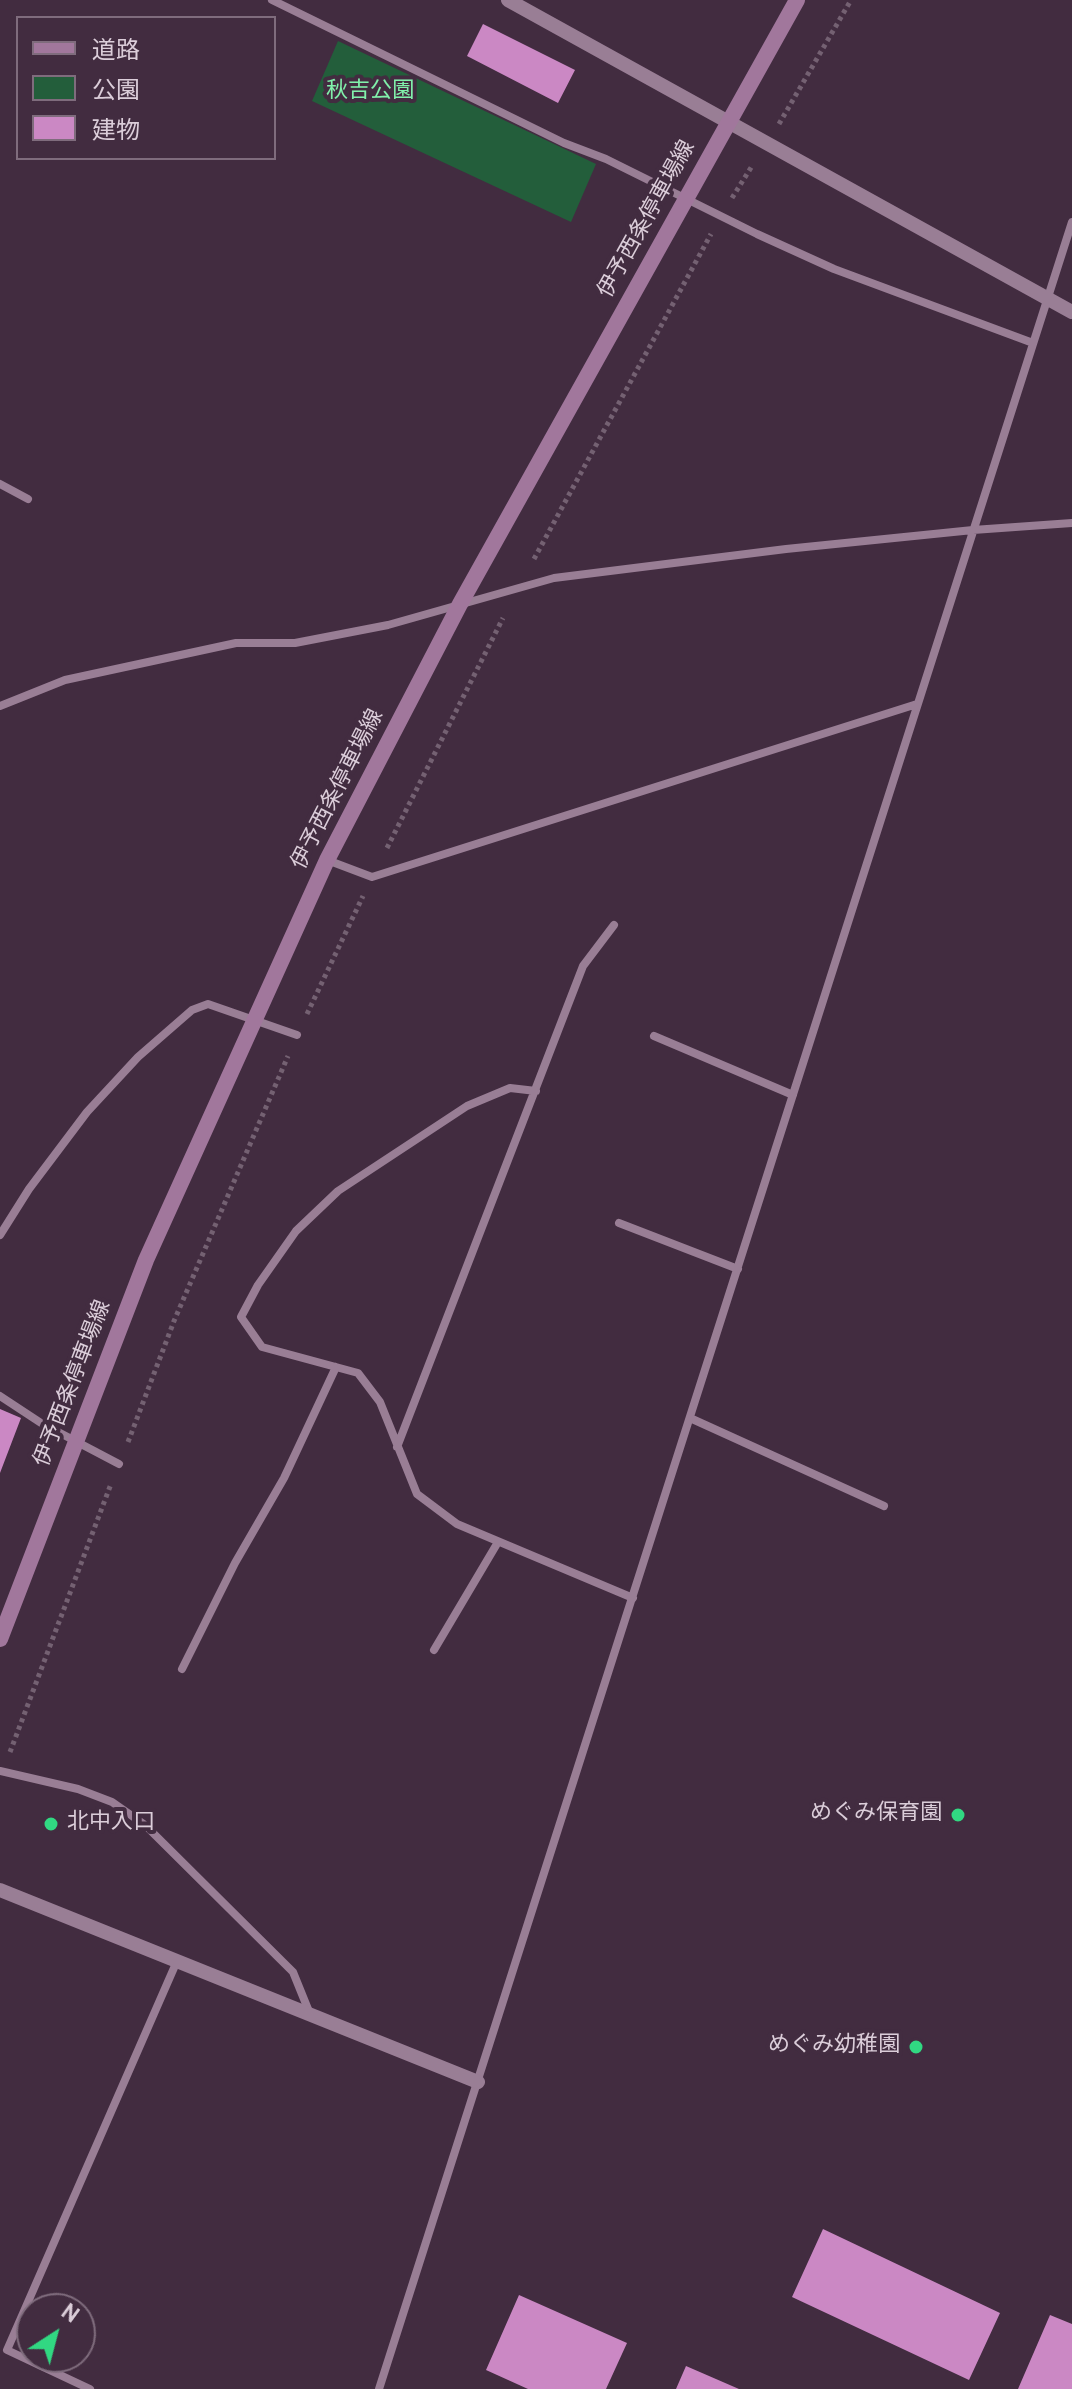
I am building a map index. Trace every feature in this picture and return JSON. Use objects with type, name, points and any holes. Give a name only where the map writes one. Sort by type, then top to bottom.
[{"type":"main road","name":"伊予西条停車場線","points":[[0,1639],[146,1260],[327,860],[460,604],[797,0]]},
{"type":"street","points":[[272,0],[564,143],[606,159],[834,269],[1033,343]]},
{"type":"street","points":[[508,0],[1072,312]]},
{"type":"street","points":[[379,2389],[1072,222]]},
{"type":"street","points":[[0,484],[28,499]]},
{"type":"street","points":[[0,706],[65,680],[236,643],[295,643],[388,625],[554,578],[786,549],[1072,523]]},
{"type":"street","points":[[327,860],[372,877],[917,704]]},
{"type":"street","points":[[397,1449],[583,966],[614,925]]},
{"type":"street","points":[[0,1235],[29,1189],[87,1112],[138,1057],[192,1010],[208,1004],[297,1035]]},
{"type":"street","points":[[654,1036],[793,1095]]},
{"type":"street","points":[[536,1091],[510,1088],[467,1106],[338,1191],[296,1231],[258,1285],[241,1317],[262,1347],[358,1373],[380,1402],[417,1494],[457,1524],[633,1598]]},
{"type":"street","points":[[619,1223],[738,1269]]},
{"type":"street","points":[[182,1669],[235,1563],[284,1478],[336,1367]]},
{"type":"street","points":[[0,1396],[41,1423],[119,1464]]},
{"type":"street","points":[[690,1418],[884,1506]]},
{"type":"street","points":[[434,1650],[498,1542]]},
{"type":"street","points":[[0,1771],[78,1789],[112,1802],[145,1825],[293,1972],[310,2015]]},
{"type":"street","points":[[0,1890],[478,2082]]},
{"type":"street","points":[[90,2389],[7,2350],[177,1961]]},
{"type":"green space","name":"秋吉公園","points":[[338,41],[596,164],[571,222],[312,101]]},
{"type":"building","points":[[483,24],[575,70],[558,103],[467,56]]},
{"type":"building","points":[[0,1409],[21,1418],[0,1473]]},
{"type":"building","points":[[823,2229],[1000,2313],[969,2380],[792,2297]]},
{"type":"building","points":[[519,2295],[627,2343],[606,2389],[528,2389],[486,2370]]},
{"type":"building","points":[[1050,2315],[1072,2324],[1072,2389],[1018,2389]]},
{"type":"building","points":[[686,2366],[739,2389],[676,2389]]},
{"type":"place","name":"めぐみ保育園","points":[[958,1815]]},
{"type":"place","name":"北中入口","points":[[51,1824]]},
{"type":"place","name":"めぐみ幼稚園","points":[[916,2047]]}]
